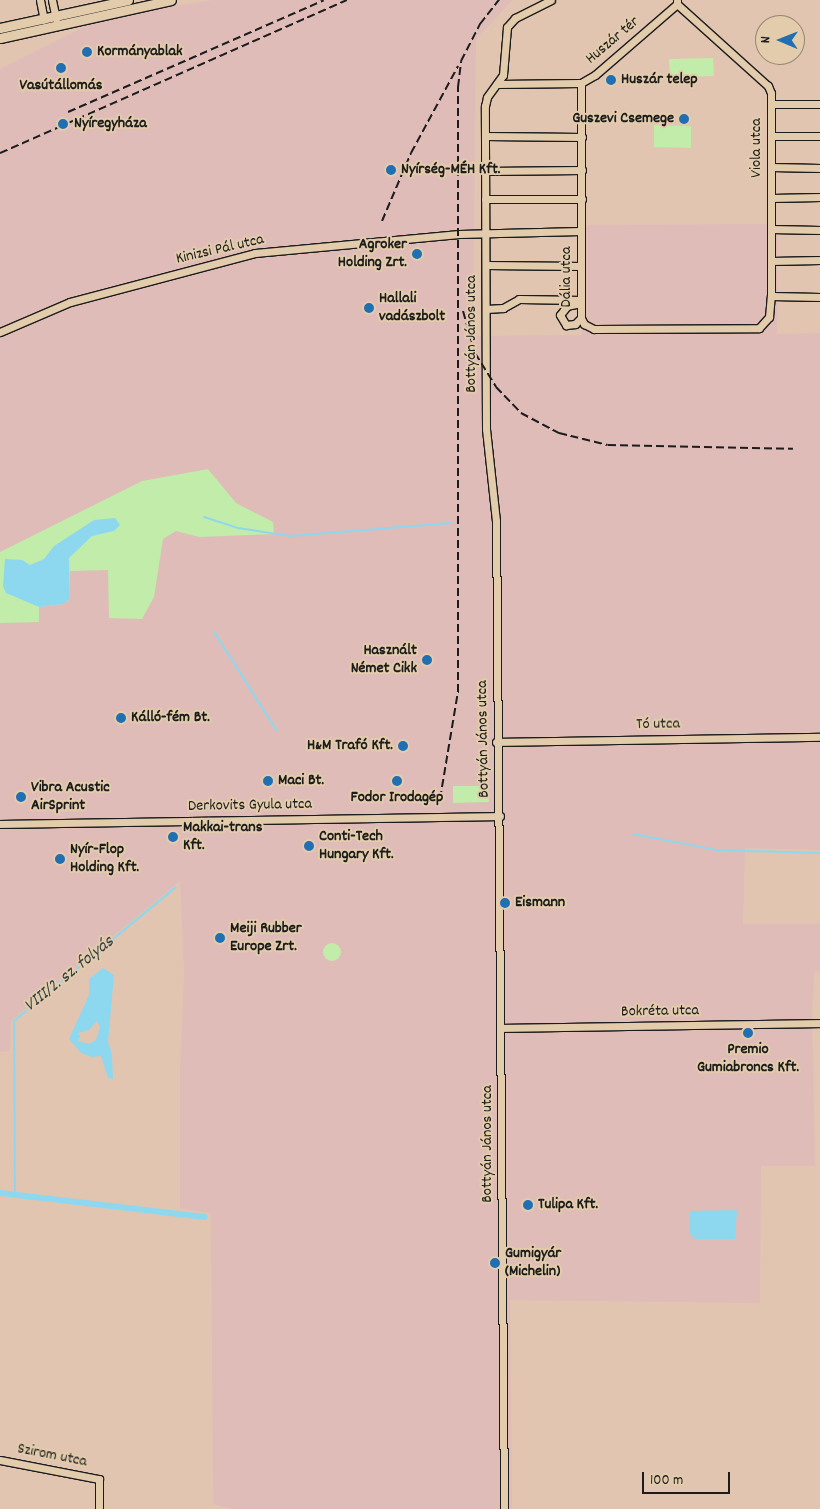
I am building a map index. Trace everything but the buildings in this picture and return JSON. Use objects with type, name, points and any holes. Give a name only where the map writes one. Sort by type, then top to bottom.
[{"type":"main road","points":[[0,28],[44,20],[128,0]]},
{"type":"main road","points":[[0,38],[171,0]]},
{"type":"street","points":[[40,0],[44,20],[52,26],[57,17],[52,0]]},
{"type":"street","name":"Bottyán János utca","points":[[504,1509],[500,816],[496,742],[496,521],[486,429],[485,136],[487,97],[503,75],[507,27],[515,18],[551,0]]},
{"type":"street","name":"Huszár tér","points":[[497,84],[581,83],[595,75],[677,2]]},
{"type":"street","name":"Viola utca","points":[[677,2],[768,86],[771,104],[771,296],[769,317],[759,328]]},
{"type":"street","name":"Dália utca","points":[[581,83],[581,318],[594,329],[759,328]]},
{"type":"street","points":[[771,104],[820,104]]},
{"type":"street","points":[[485,136],[582,137]]},
{"type":"street","points":[[771,136],[820,136]]},
{"type":"street","points":[[771,166],[820,168]]},
{"type":"street","points":[[485,171],[582,170]]},
{"type":"street","points":[[771,198],[820,197]]},
{"type":"street","points":[[485,199],[582,200]]},
{"type":"street","points":[[771,229],[820,230]]},
{"type":"street","name":"Kinizsi Pál utca","points":[[0,332],[63,305],[255,254],[486,234],[581,231]]},
{"type":"street","points":[[771,261],[820,260]]},
{"type":"street","points":[[486,265],[582,266]]},
{"type":"street","points":[[771,296],[820,297]]},
{"type":"street","points":[[486,309],[502,308],[519,299],[581,302]]},
{"type":"street","points":[[581,302],[567,306],[560,315],[566,326],[575,324],[581,318]]},
{"type":"street","name":"Tó utca","points":[[496,742],[820,737]]},
{"type":"street","name":"Derkovits Gyula utca","points":[[0,824],[500,816]]},
{"type":"street","name":"Bokréta utca","points":[[501,1028],[820,1023]]},
{"type":"street","name":"Szirom utca","points":[[0,1460],[99,1480],[100,1509]]},
{"type":"shaded area","points":[[213,0],[512,0],[476,40],[473,336],[582,335],[582,225],[778,224],[777,334],[820,333],[820,850],[745,848],[743,924],[820,924],[820,971],[814,972],[812,1015],[815,1166],[761,1166],[760,1303],[510,1300],[512,1509],[232,1509],[213,1504],[211,1213],[180,1208],[180,1072],[184,972],[180,881],[11,1021],[10,1051],[0,1052],[0,69],[102,18]]},
{"type":"green space","points":[[713,58],[714,76],[670,77],[669,59]]},
{"type":"green space","points":[[654,125],[691,126],[691,148],[654,147]]},
{"type":"green space","points":[[208,469],[236,503],[273,522],[274,534],[199,537],[176,531],[163,539],[154,597],[142,619],[109,618],[108,570],[70,571],[70,599],[63,604],[39,607],[39,622],[0,623],[0,552],[142,481]]},
{"type":"green space","points":[[453,786],[488,786],[489,802],[453,803]]},
{"type":"green space","points":[[332,943],[338,946],[341,952],[338,958],[332,961],[326,958],[323,952],[326,946]]},
{"type":"water","points":[[115,518],[120,525],[114,531],[92,536],[69,558],[70,599],[63,604],[39,607],[6,593],[3,586],[5,559],[22,560],[30,565],[44,559],[54,546],[94,520]]},
{"type":"water","points":[[103,968],[114,975],[108,1042],[112,1054],[113,1079],[108,1078],[101,1056],[92,1057],[81,1053],[69,1039],[89,995],[89,979]],"holes":[[[97,1021],[100,1027],[96,1040],[89,1044],[78,1041],[80,1036],[78,1033],[89,1030]]]},
{"type":"water","points":[[737,1210],[735,1239],[695,1239],[689,1233],[690,1211]]},
{"type":"waterway","points":[[204,517],[238,528],[290,536],[450,523]]},
{"type":"waterway","points":[[214,632],[277,731]]},
{"type":"waterway","name":"VIII/2. sz. folyás","points":[[633,834],[717,850],[820,853]]},
{"type":"waterway","name":"VIII/2. sz. folyás","points":[[15,1192],[14,1021],[176,887]]},
{"type":"waterway","points":[[0,1193],[205,1217]]},
{"type":"railway","points":[[68,112],[324,0]]},
{"type":"railway","points":[[0,153],[347,0]]},
{"type":"railway","points":[[440,799],[458,692],[458,87],[461,61],[480,24],[499,0]]},
{"type":"railway","points":[[382,221],[411,153],[458,66]]},
{"type":"railway","points":[[463,311],[475,353],[496,387],[521,413],[559,433],[608,445],[793,449]]},
{"type":"place","name":"Kormányablak","points":[[87,52]]},
{"type":"place","name":"Vasútállomás","points":[[61,68]]},
{"type":"place","name":"Huszár telep","points":[[611,80]]},
{"type":"place","name":"Guszevi Csemege","points":[[684,119]]},
{"type":"place","name":"Nyíregyháza","points":[[63,124]]},
{"type":"place","name":"Nyírség-MÉH Kft.","points":[[391,170]]},
{"type":"place","name":"Agroker Holding Zrt.","points":[[417,254]]},
{"type":"place","name":"Hallali vadászbolt","points":[[369,308]]},
{"type":"place","name":"Használt Német Cikk","points":[[427,660]]},
{"type":"place","name":"Kálló-fém Bt.","points":[[121,718]]},
{"type":"place","name":"H&M Trafó Kft.","points":[[403,746]]},
{"type":"place","name":"Maci Bt.","points":[[268,781]]},
{"type":"place","name":"Fodor Irodagép","points":[[397,781]]},
{"type":"place","name":"Vibra Acustic AirSprint","points":[[21,797]]},
{"type":"place","name":"Makkai-trans Kft.","points":[[173,837]]},
{"type":"place","name":"Conti-Tech Hungary Kft.","points":[[309,846]]},
{"type":"place","name":"Nyír-Flop Holding Kft.","points":[[60,859]]},
{"type":"place","name":"Eismann","points":[[505,903]]},
{"type":"place","name":"Meiji Rubber Europe Zrt.","points":[[220,938]]},
{"type":"place","name":"Premio Gumiabroncs Kft.","points":[[748,1033]]},
{"type":"place","name":"Tulipa Kft.","points":[[528,1205]]},
{"type":"place","name":"Gumigyár (Michelin)","points":[[495,1263]]}]
